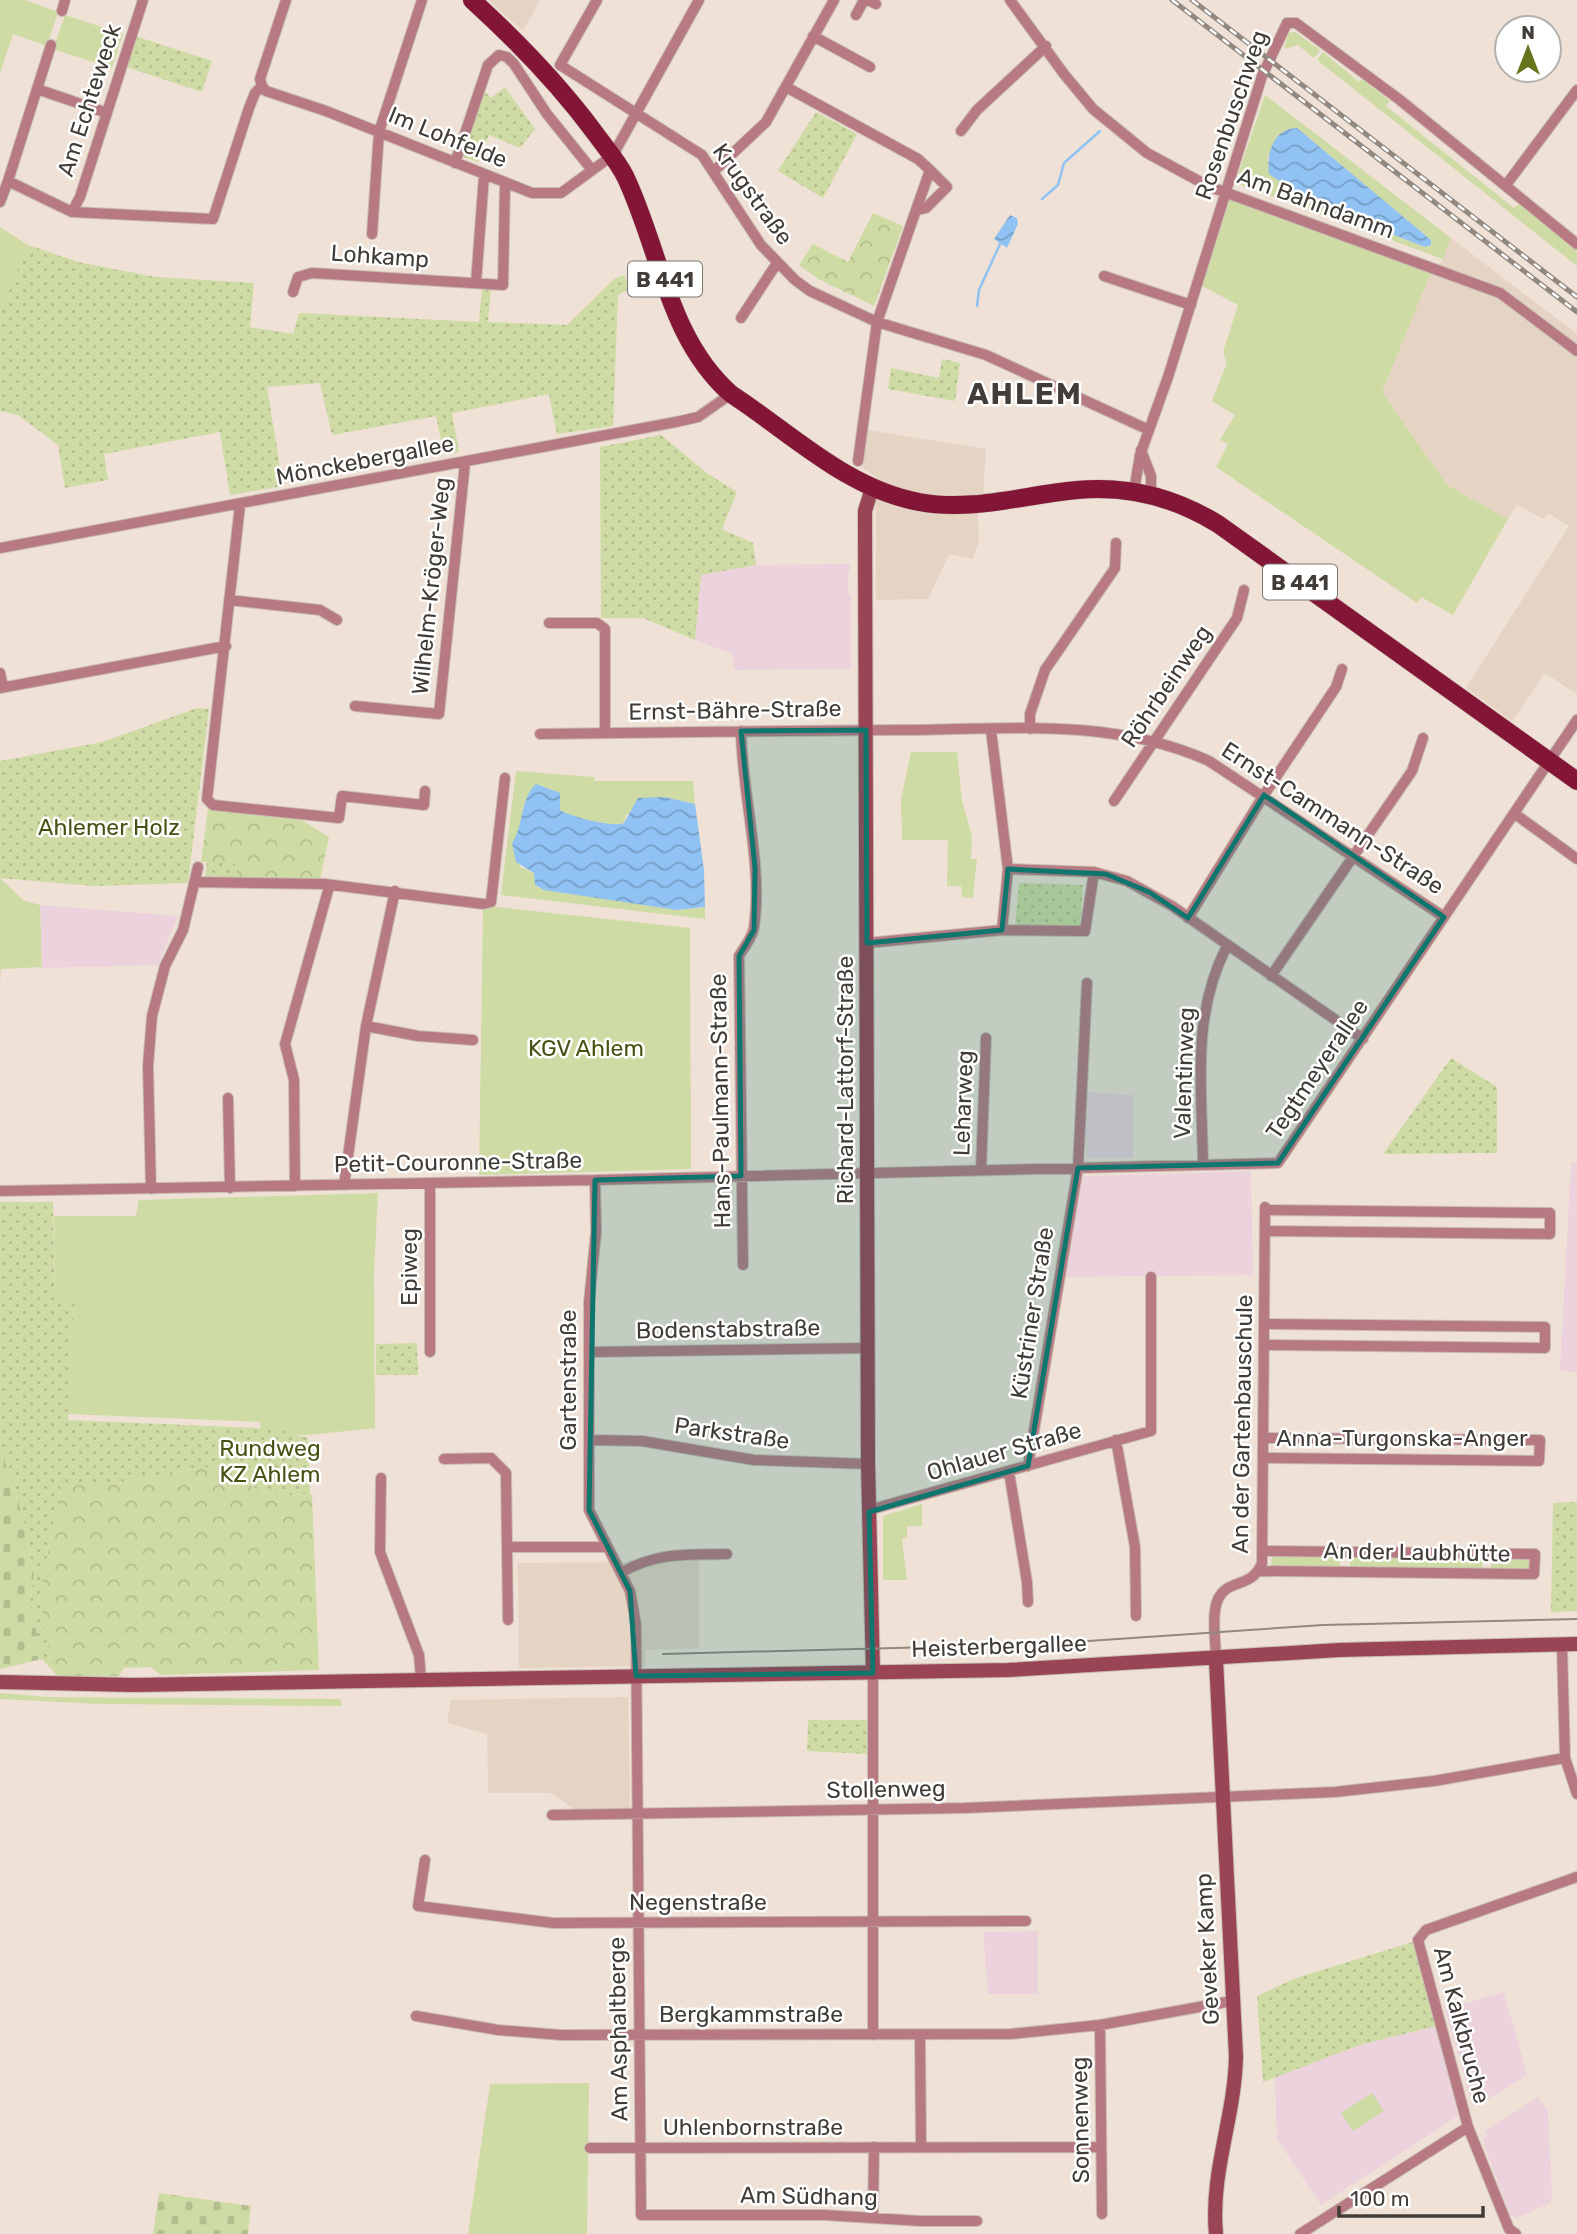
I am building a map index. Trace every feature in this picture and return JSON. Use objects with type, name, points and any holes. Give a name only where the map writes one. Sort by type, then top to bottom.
[{"type":"main road","name":"B 441","points":[[472,0],[538,64],[613,155],[640,214],[687,339],[715,379],[732,394],[828,461],[872,488],[917,502],[960,506],[1076,490],[1143,492],[1189,508],[1219,524],[1577,781]]},
{"type":"street","name":"Am Echteweck","points":[[72,212],[80,197],[143,0]]},
{"type":"street","points":[[8,181],[72,212],[213,219],[249,108],[262,86],[260,79],[286,0]]},
{"type":"street","points":[[372,234],[379,132],[422,0]]},
{"type":"street","name":"Krugstraße","points":[[597,0],[560,65],[694,148],[713,172],[733,206],[777,263],[810,290],[877,323],[969,348],[1149,430]]},
{"type":"street","points":[[613,155],[699,0]]},
{"type":"street","points":[[713,172],[758,133],[834,0]]},
{"type":"street","name":"Am Bahndamm","points":[[1010,0],[1086,100],[1119,132],[1179,172],[1226,192],[1475,281],[1522,307],[1577,351]]},
{"type":"street","points":[[856,15],[869,1]]},
{"type":"street","name":"Rosenbuschweg","points":[[1143,492],[1142,450],[1191,305],[1262,76],[1287,23],[1296,23],[1329,46],[1577,244]]},
{"type":"street","points":[[813,36],[870,67]]},
{"type":"street","points":[[0,202],[51,45]]},
{"type":"street","points":[[961,131],[976,110],[1046,46]]},
{"type":"street","points":[[455,163],[488,65],[499,55],[507,57],[514,64],[547,114],[592,170]]},
{"type":"street","name":"Im Lohfelde","points":[[262,86],[266,91],[379,132],[484,176],[547,195],[561,193],[613,155]]},
{"type":"street","points":[[786,87],[918,159],[930,170],[947,187],[926,208],[917,210]]},
{"type":"street","points":[[37,89],[107,113]]},
{"type":"street","points":[[1506,185],[1577,90]]},
{"type":"street","points":[[858,461],[877,323],[930,170]]},
{"type":"street","points":[[476,283],[484,176]]},
{"type":"street","name":"Lohkamp","points":[[293,292],[298,277],[313,273],[503,285],[505,184]]},
{"type":"street","points":[[741,318],[777,263]]},
{"type":"street","points":[[1104,276],[1191,305]]},
{"type":"street","name":"Mönckebergallee","points":[[0,548],[465,463],[698,416],[732,394]]},
{"type":"street","points":[[1142,450],[1151,475],[1143,492]]},
{"type":"street","name":"Wilhelm-Kröger-Weg","points":[[355,706],[439,714],[465,463]]},
{"type":"street","name":"Richard-Lattorf-Straße","points":[[872,488],[865,511],[868,1464],[873,1673]]},
{"type":"street","points":[[240,505],[207,799],[214,805],[339,818],[342,796],[424,805],[425,791]]},
{"type":"street","points":[[1030,729],[1030,714],[1045,670],[1115,568],[1116,543]]},
{"type":"street","name":"Röhrbeinweg","points":[[1114,801],[1237,618],[1244,590]]},
{"type":"street","points":[[229,600],[320,610],[337,620]]},
{"type":"street","name":"Ernst-Bähre-Straße","points":[[549,623],[597,624],[605,629],[605,733]]},
{"type":"street","points":[[0,673],[1,687],[226,646]]},
{"type":"street","points":[[1188,918],[1264,795],[1336,687],[1342,669]]},
{"type":"street","points":[[1549,762],[1577,720]]},
{"type":"street","name":"Ernst-Cammann-Straße","points":[[866,730],[1107,731],[1154,740],[1209,761],[1444,917]]},
{"type":"street","name":"Ernst-Bähre-Straße","points":[[540,734],[866,730]]},
{"type":"street","points":[[991,730],[1008,869],[1002,930]]},
{"type":"street","name":"Hans-Paulmann-Straße","points":[[741,732],[742,774],[753,844],[755,880],[754,930],[739,956],[743,1265]]},
{"type":"street","points":[[1271,976],[1412,771],[1423,738]]},
{"type":"street","name":"Tegtmeyerallee","points":[[868,1172],[1278,1163],[1549,762]]},
{"type":"street","points":[[195,882],[325,884],[329,887],[395,891],[483,904],[491,902],[505,778]]},
{"type":"street","points":[[1515,814],[1577,859]]},
{"type":"street","points":[[151,1189],[148,1066],[152,1016],[165,966],[183,930],[198,867]]},
{"type":"street","points":[[1008,869],[1094,872],[1138,886],[1363,1039]]},
{"type":"street","points":[[867,943],[1002,930],[1085,931],[1094,872]]},
{"type":"street","points":[[295,1186],[294,1080],[285,1044],[329,887]]},
{"type":"street","points":[[344,1185],[366,1026],[395,891]]},
{"type":"street","name":"Valentinweg","points":[[1203,1164],[1201,1044],[1204,1009],[1212,975],[1227,946]]},
{"type":"street","name":"Küstriner Straße","points":[[1028,1466],[1078,1168],[1087,983]]},
{"type":"street","points":[[366,1026],[418,1036],[473,1040]]},
{"type":"street","name":"Leharweg","points":[[981,1170],[986,1038]]},
{"type":"street","points":[[228,1098],[230,1188]]},
{"type":"street","name":"Petit-Couronne-Straße","points":[[0,1191],[868,1172]]},
{"type":"street","name":"Gartenstraße","points":[[596,1180],[589,1352],[589,1510],[605,1547],[622,1572],[635,1611],[636,1676]]},
{"type":"street","name":"Epiweg","points":[[430,1183],[430,1352]]},
{"type":"street","name":"An der Gartenbauschule","points":[[1216,1660],[1216,1606],[1219,1597],[1228,1588],[1252,1579],[1259,1572],[1263,1551],[1265,1209],[1348,1211]]},
{"type":"street","points":[[1265,1231],[1348,1232],[1488,1233],[1550,1234],[1550,1213],[1348,1211],[1348,1232]]},
{"type":"street","points":[[1488,1233],[1489,1212]]},
{"type":"street","name":"Ohlauer Straße","points":[[869,1510],[1151,1431],[1151,1277]]},
{"type":"street","points":[[1264,1345],[1545,1348],[1545,1327],[1265,1324]]},
{"type":"street","points":[[1345,1324],[1345,1345]]},
{"type":"street","points":[[1486,1347],[1487,1326]]},
{"type":"street","name":"Bodenstabstraße","points":[[589,1352],[868,1348]]},
{"type":"street","name":"Anna-Turgonska-Anger","points":[[1264,1438],[1540,1440],[1539,1461],[1264,1458]]},
{"type":"street","points":[[1342,1459],[1343,1438]]},
{"type":"street","points":[[1485,1439],[1485,1461]]},
{"type":"street","name":"Parkstraße","points":[[589,1440],[642,1441],[754,1460],[868,1464]]},
{"type":"street","points":[[1116,1440],[1135,1547],[1136,1616]]},
{"type":"street","points":[[444,1459],[491,1458],[506,1473],[508,1620]]},
{"type":"street","points":[[1009,1472],[1028,1602]]},
{"type":"street","points":[[381,1478],[380,1552],[419,1655],[421,1679]]},
{"type":"street","points":[[508,1547],[605,1547]]},
{"type":"street","name":"An der Laubhütte","points":[[1259,1572],[1534,1574],[1535,1554],[1263,1551]]},
{"type":"street","points":[[1343,1552],[1343,1573]]},
{"type":"street","points":[[1485,1553],[1485,1574]]},
{"type":"street","points":[[622,1572],[645,1559],[663,1555],[727,1554]]},
{"type":"street","name":"Heisterbergallee","points":[[0,1682],[134,1685],[1045,1669],[1339,1650],[1577,1644]]},
{"type":"street","points":[[1562,1645],[1564,1758],[1577,1794]]},
{"type":"street","name":"Geveker Kamp","points":[[1216,1660],[1236,2079],[1213,2196],[1216,2234]]},
{"type":"street","points":[[873,1673],[873,2035]]},
{"type":"street","name":"Am Asphaltberge","points":[[636,1676],[641,2215]]},
{"type":"street","name":"Stollenweg","points":[[552,1815],[873,1811],[1335,1792],[1391,1786],[1564,1758]]},
{"type":"street","name":"Negenstraße","points":[[425,1860],[418,1906],[553,1923],[1026,1921]]},
{"type":"street","name":"Am Kalkbruche","points":[[1468,2127],[1418,1940],[1419,1935],[1426,1930],[1577,1877]]},
{"type":"street","name":"Bergkammstraße","points":[[416,2016],[498,2030],[639,2036],[1010,2034],[1100,2025],[1232,2001]]},
{"type":"street","name":"Sonnenweg","points":[[1100,2025],[1102,2214]]},
{"type":"street","points":[[920,2034],[921,2146]]},
{"type":"street","points":[[1300,2234],[1468,2127],[1508,2232]]},
{"type":"street","name":"Uhlenbornstraße","points":[[873,2217],[874,2147]]},
{"type":"street","name":"Uhlenbornstraße","points":[[590,2148],[1101,2147]]},
{"type":"street","name":"Am Südhang","points":[[641,2215],[873,2217],[921,2221],[977,2221]]},
{"type":"highlighted area","points":[[866,730],[867,943],[1002,930],[1008,869],[1106,874],[1149,892],[1188,918],[1264,795],[1444,917],[1278,1163],[1078,1168],[1028,1466],[869,1512],[873,1673],[636,1676],[630,1591],[589,1510],[595,1180],[741,1176],[739,956],[754,930],[755,868],[741,731]]},
{"type":"shaded area","points":[[488,0],[540,0],[523,31]]},
{"type":"shaded area","points":[[1451,238],[1577,334],[1577,694],[1545,673],[1512,721],[1466,688],[1569,526],[1548,513],[1543,519],[1517,505],[1508,519],[1447,485],[1382,392],[1433,267],[1437,268],[1443,259]]},
{"type":"shaded area","points":[[867,430],[986,449],[983,494],[978,515],[979,542],[973,559],[949,554],[928,599],[876,600],[876,477],[862,467]]},
{"type":"shaded area","points":[[851,564],[848,594],[851,595],[851,669],[734,670],[733,654],[695,640],[701,575],[756,565]]},
{"type":"shaded area","points":[[40,905],[178,916],[158,965],[42,968]]},
{"type":"shaded area","points":[[1086,1092],[1133,1095],[1133,1158],[1086,1158]]},
{"type":"shaded area","points":[[1577,1162],[1577,1372],[1560,1371],[1571,1163]]},
{"type":"shaded area","points":[[1251,1171],[1253,1275],[1066,1277],[1081,1181],[1085,1176]]},
{"type":"shaded area","points":[[661,1551],[699,1552],[699,1648],[645,1650],[646,1666],[519,1668],[518,1563],[625,1562]]},
{"type":"shaded area","points":[[628,1697],[630,1811],[580,1813],[551,1793],[488,1793],[487,1734],[447,1723],[451,1700]]},
{"type":"shaded area","points":[[1038,1931],[1038,1994],[988,1994],[983,1932]]},
{"type":"shaded area","points":[[1504,1992],[1527,2075],[1478,2106],[1472,2104],[1445,2009]]},
{"type":"shaded area","points":[[1437,2026],[1458,2116],[1321,2205],[1277,2139],[1275,2077],[1363,2044]]},
{"type":"shaded area","points":[[1538,2097],[1548,2111],[1552,2194],[1550,2203],[1517,2218],[1510,2215],[1482,2139],[1487,2136],[1485,2131]]},
{"type":"green space","points":[[0,0],[25,0],[58,12],[47,46],[13,34],[0,73]]},
{"type":"green space","points":[[65,15],[123,34],[112,68],[53,49]]},
{"type":"green space","points":[[1295,32],[1320,50],[1314,58],[1298,45],[1284,49],[1288,33]]},
{"type":"green space","points":[[135,36],[212,61],[202,92],[123,66]]},
{"type":"green space","points":[[1323,52],[1359,82],[1362,79],[1390,101],[1386,106],[1514,208],[1520,203],[1577,250],[1577,266],[1317,60]]},
{"type":"green space","points":[[505,87],[535,129],[520,148],[489,135],[478,162],[461,156],[485,92],[491,98]]},
{"type":"green space","points":[[1265,95],[1451,238],[1443,259],[1241,185],[1239,172]],"holes":[[[1297,128],[1431,240],[1431,245],[1425,247],[1312,204],[1267,160],[1277,137]]]},
{"type":"green space","points":[[816,112],[857,134],[823,198],[778,171]]},
{"type":"green space","points":[[1230,199],[1432,270],[1382,392],[1447,485],[1508,519],[1453,615],[1421,597],[1417,603],[1216,467],[1228,444],[1220,440],[1235,415],[1212,401],[1227,363],[1223,352],[1238,305],[1202,286]]},
{"type":"green space","points":[[873,213],[903,226],[874,306],[818,279],[799,265],[813,244],[848,262]]},
{"type":"green space","points":[[0,227],[28,245],[0,312]]},
{"type":"green space","points":[[28,245],[78,262],[155,277],[254,283],[250,327],[293,334],[299,313],[479,322],[482,288],[491,289],[488,322],[567,325],[614,279],[624,275],[629,289],[618,295],[613,426],[557,434],[549,394],[452,413],[459,452],[444,455],[436,416],[332,435],[320,383],[267,387],[283,486],[230,495],[220,432],[104,454],[108,480],[65,488],[58,445],[18,415],[0,411],[0,312]]},
{"type":"green space","points":[[942,359],[960,363],[955,401],[888,389],[891,368],[939,378]]},
{"type":"green space","points":[[661,435],[707,473],[737,492],[722,529],[753,543],[756,565],[701,575],[695,640],[643,618],[601,618],[600,447]]},
{"type":"green space","name":"Ahlemer Holz","points":[[197,708],[209,709],[188,883],[94,886],[0,878],[0,761],[103,742]]},
{"type":"green space","points":[[911,752],[957,752],[962,801],[972,836],[971,859],[977,859],[973,898],[962,897],[961,886],[947,886],[948,840],[902,840],[901,799]]},
{"type":"green space","points":[[516,771],[594,777],[594,781],[693,781],[695,804],[664,797],[626,815],[624,823],[618,826],[566,816],[560,810],[560,804],[523,812],[519,833],[512,843],[520,867],[534,873],[535,885],[539,888],[677,910],[705,907],[705,919],[501,895]]},
{"type":"green space","points":[[208,808],[300,819],[329,837],[320,881],[237,878],[235,862],[201,862]]},
{"type":"green space","points":[[207,862],[235,862],[237,878],[205,878]]},
{"type":"green space","points":[[0,878],[23,900],[40,905],[42,967],[1,969],[0,983]]},
{"type":"green space","points":[[1019,883],[1083,885],[1080,927],[1015,926]]},
{"type":"green space","name":"KGV Ahlem","points":[[488,906],[690,928],[691,1169],[479,1175],[483,910]]},
{"type":"green space","points":[[1451,1058],[1497,1087],[1497,1153],[1383,1154]]},
{"type":"green space","points":[[378,1193],[374,1273],[375,1428],[309,1435],[261,1434],[260,1422],[68,1414],[74,1305],[55,1303],[54,1216],[136,1216],[139,1200]]},
{"type":"green space","name":"Rundweg KZ Ahlem","points":[[0,1202],[53,1202],[55,1303],[74,1304],[68,1420],[277,1429],[308,1438],[310,1494],[281,1495],[261,1491],[220,1465],[114,1483],[61,1486],[39,1597],[53,1671],[42,1659],[30,1597],[34,1575],[23,1516],[0,1447]]},
{"type":"green space","points":[[417,1343],[418,1375],[376,1375],[376,1344]]},
{"type":"green space","points":[[0,1447],[23,1516],[34,1575],[30,1597],[42,1659],[0,1669]]},
{"type":"green space","points":[[220,1465],[244,1482],[271,1494],[312,1494],[319,1670],[161,1675],[150,1667],[124,1668],[119,1676],[57,1676],[53,1671],[39,1597],[61,1486],[114,1483]]},
{"type":"green space","points":[[1577,1502],[1577,1611],[1551,1612],[1553,1503]]},
{"type":"green space","points":[[922,1504],[922,1526],[907,1526],[907,1538],[902,1538],[907,1580],[883,1580],[883,1516]]},
{"type":"green space","points":[[1350,1555],[1482,1558],[1482,1569],[1350,1570]]},
{"type":"green space","points":[[1272,1556],[1339,1556],[1340,1567],[1271,1569]]},
{"type":"green space","points":[[1492,1556],[1524,1557],[1529,1561],[1529,1567],[1524,1571],[1491,1571]]},
{"type":"green space","points":[[0,1693],[47,1697],[340,1699],[342,1706],[101,1704],[0,1699]]},
{"type":"green space","points":[[808,1720],[867,1720],[867,1754],[807,1751]]},
{"type":"green space","points":[[1416,1941],[1437,2026],[1363,2044],[1263,2082],[1257,1996],[1296,1978]]},
{"type":"green space","points":[[589,2083],[587,2234],[468,2234],[490,2084]]},
{"type":"green space","points":[[1372,2093],[1384,2111],[1353,2131],[1341,2113]]},
{"type":"green space","points":[[159,2193],[251,2206],[248,2234],[153,2234]]},
{"type":"water","points":[[1297,128],[1431,240],[1431,245],[1425,247],[1312,203],[1269,174],[1273,144],[1282,133]]},
{"type":"water","points":[[1010,215],[1017,218],[1018,224],[1007,248],[994,239]]},
{"type":"water","points":[[536,784],[560,793],[560,810],[601,823],[624,823],[638,798],[664,797],[695,804],[704,870],[705,907],[677,910],[544,890],[535,885],[534,873],[516,862],[512,843],[519,829],[527,797]]},
{"type":"waterway","points":[[1042,199],[1058,185],[1064,163],[1100,131]]},
{"type":"waterway","points":[[977,306],[979,290],[1000,244]]},
{"type":"tram line","points":[[663,1654],[1044,1644],[1323,1625],[1577,1619]]},
{"type":"railway","points":[[1172,0],[1577,312]]},
{"type":"railway","points":[[1192,0],[1577,297]]},
{"type":"district","name":"AHLEM","points":[[1025,394]]}]
